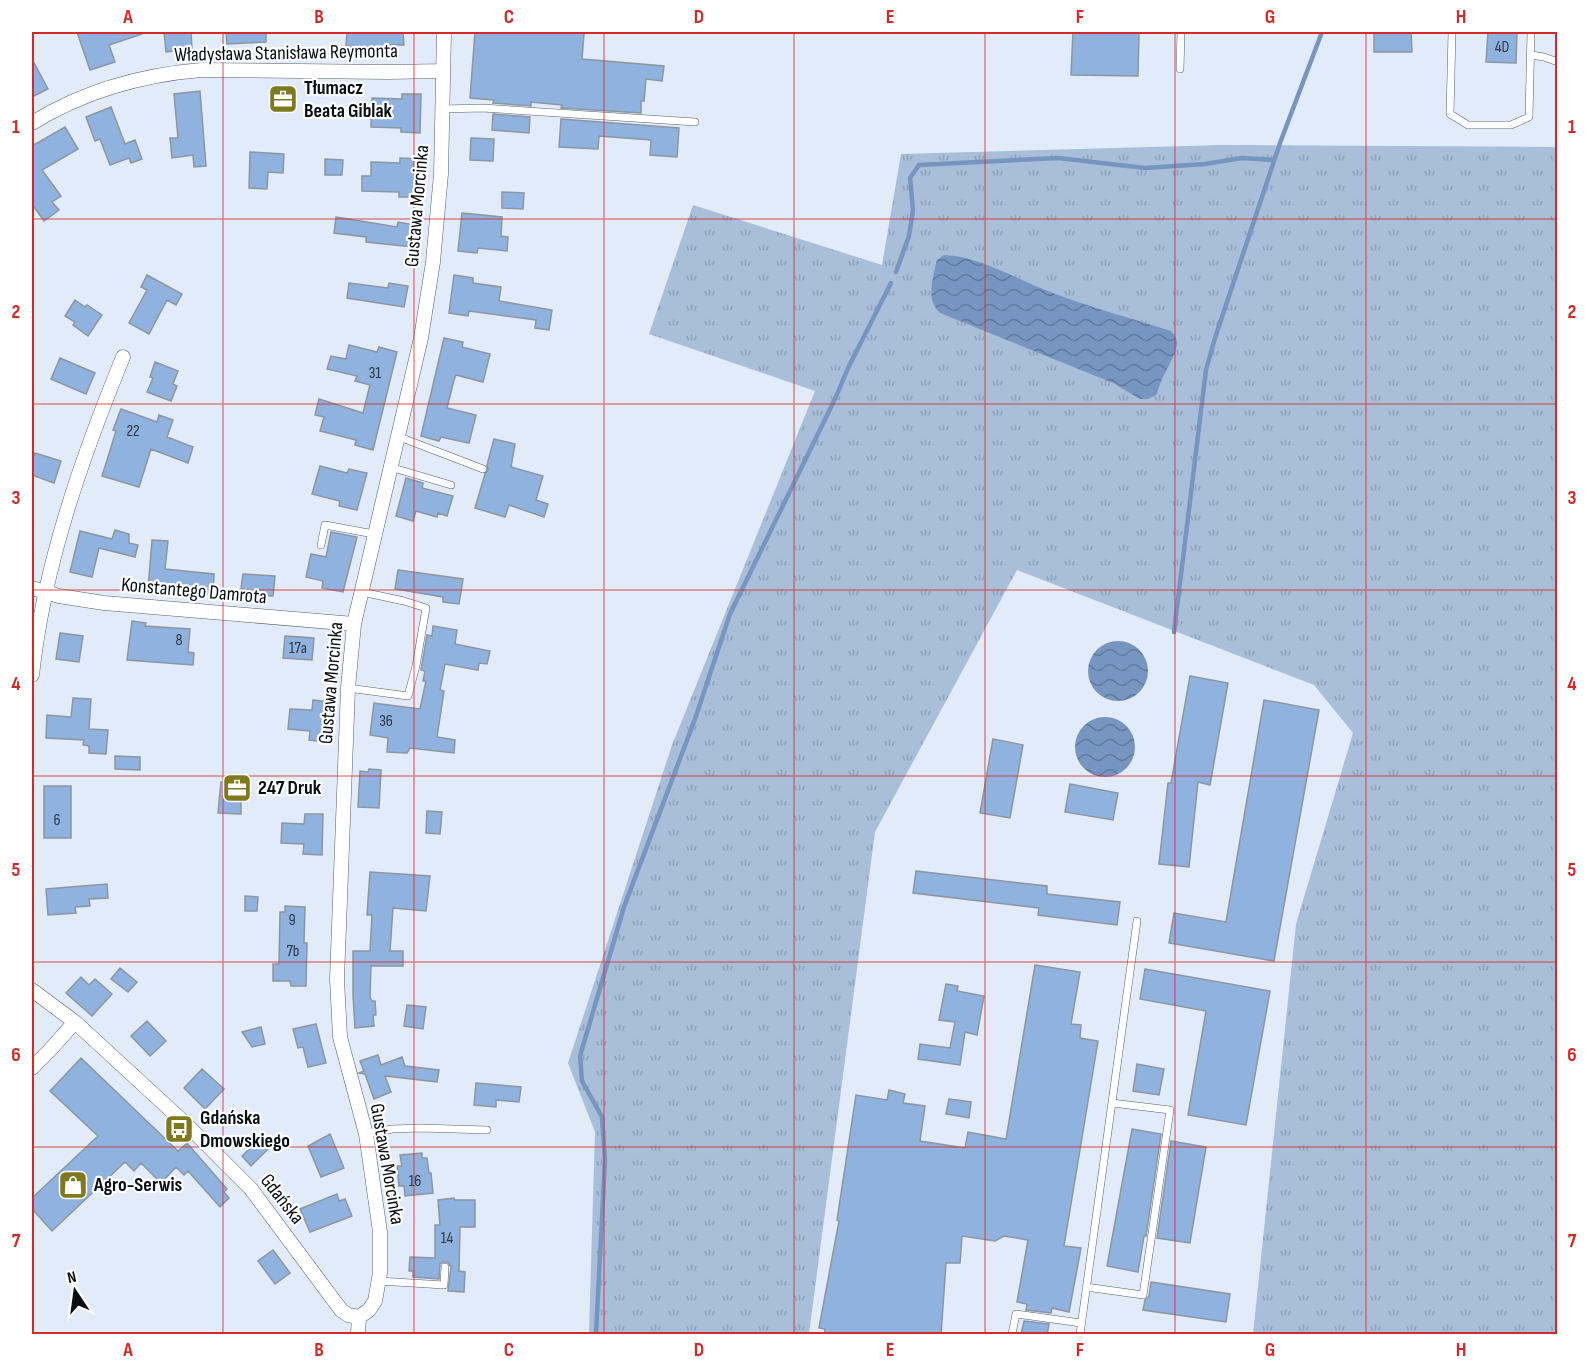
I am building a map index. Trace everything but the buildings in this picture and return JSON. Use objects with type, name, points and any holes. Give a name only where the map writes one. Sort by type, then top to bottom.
[{"type":"street","name":"Gustawa Morcinka","points":[[359,1317],[369,1310],[375,1301],[379,1281],[380,1232],[366,1134],[339,1036],[337,994],[348,688],[354,624],[360,592],[421,338],[433,262],[441,174],[444,32]]},
{"type":"street","name":"Władysława Stanisława Reymonta","points":[[32,123],[71,101],[115,85],[180,72],[201,70],[388,72],[443,70]]},
{"type":"street","points":[[32,675],[38,590],[84,457],[123,357]]},
{"type":"street","name":"Konstantego Damrota","points":[[38,590],[58,596],[104,603],[354,624]]},
{"type":"street","name":"Gdańska","points":[[32,990],[75,1022],[188,1126],[251,1189],[341,1310],[348,1315],[359,1317]]},
{"type":"street","points":[[32,1068],[75,1022]]},
{"type":"street","points":[[358,1335],[359,1317]]},
{"type":"lane","points":[[1180,69],[1181,32]]},
{"type":"lane","points":[[1452,32],[1450,114],[1468,125],[1511,125],[1529,117],[1531,32]]},
{"type":"lane","points":[[1531,55],[1557,62]]},
{"type":"lane","points":[[443,109],[482,108],[694,122]]},
{"type":"lane","points":[[398,436],[483,469]]},
{"type":"lane","points":[[390,467],[451,485]]},
{"type":"lane","points":[[321,545],[324,525],[374,534]]},
{"type":"lane","points":[[348,688],[408,696],[416,666],[426,608],[360,592]]},
{"type":"lane","points":[[1080,1335],[1137,921]]},
{"type":"lane","points":[[1086,1287],[1143,1295],[1170,1110],[1112,1102]]},
{"type":"lane","points":[[366,1134],[392,1129],[421,1128],[487,1130]]},
{"type":"lane","points":[[379,1281],[444,1285],[445,1267]]},
{"type":"lane","points":[[1012,1335],[1016,1314],[1081,1323]]},
{"type":"green space","points":[[1223,145],[1557,147],[1557,1334],[1253,1334],[1296,924],[1353,733],[1314,685],[1017,570],[875,832],[809,1334],[589,1334],[595,1132],[568,1063],[672,745],[815,391],[649,334],[693,205],[882,265],[901,154]]},
{"type":"water","points":[[944,255],[971,259],[1063,297],[1171,331],[1177,340],[1176,349],[1157,394],[1148,399],[1140,399],[1113,383],[940,313],[932,301],[932,289],[937,260]]},
{"type":"water","points":[[1118,641],[1135,646],[1143,654],[1148,671],[1143,688],[1135,696],[1118,701],[1101,696],[1093,688],[1088,671],[1093,654],[1101,646]]},
{"type":"water","points":[[1105,717],[1122,722],[1130,730],[1135,747],[1130,764],[1122,772],[1105,777],[1088,772],[1080,764],[1075,747],[1080,730],[1088,722]]},
{"type":"waterway","points":[[1174,632],[1206,370],[1280,143],[1322,32]]},
{"type":"waterway","points":[[896,272],[909,236],[913,210],[910,178],[919,165],[1058,158],[1145,168],[1205,164],[1242,158],[1274,160]]},
{"type":"waterway","points":[[596,1334],[605,1160],[602,1117],[582,1081],[580,1056],[624,907],[695,719],[730,614],[891,283]]},
{"type":"place","name":"Tłumacz Beata Giblak","points":[[283,99]]},
{"type":"place","name":"247 Druk","points":[[237,788]]},
{"type":"place","name":"Gdańska Dmowskiego","points":[[179,1129]]},
{"type":"place","name":"Agro-Serwis","points":[[73,1185]]}]
